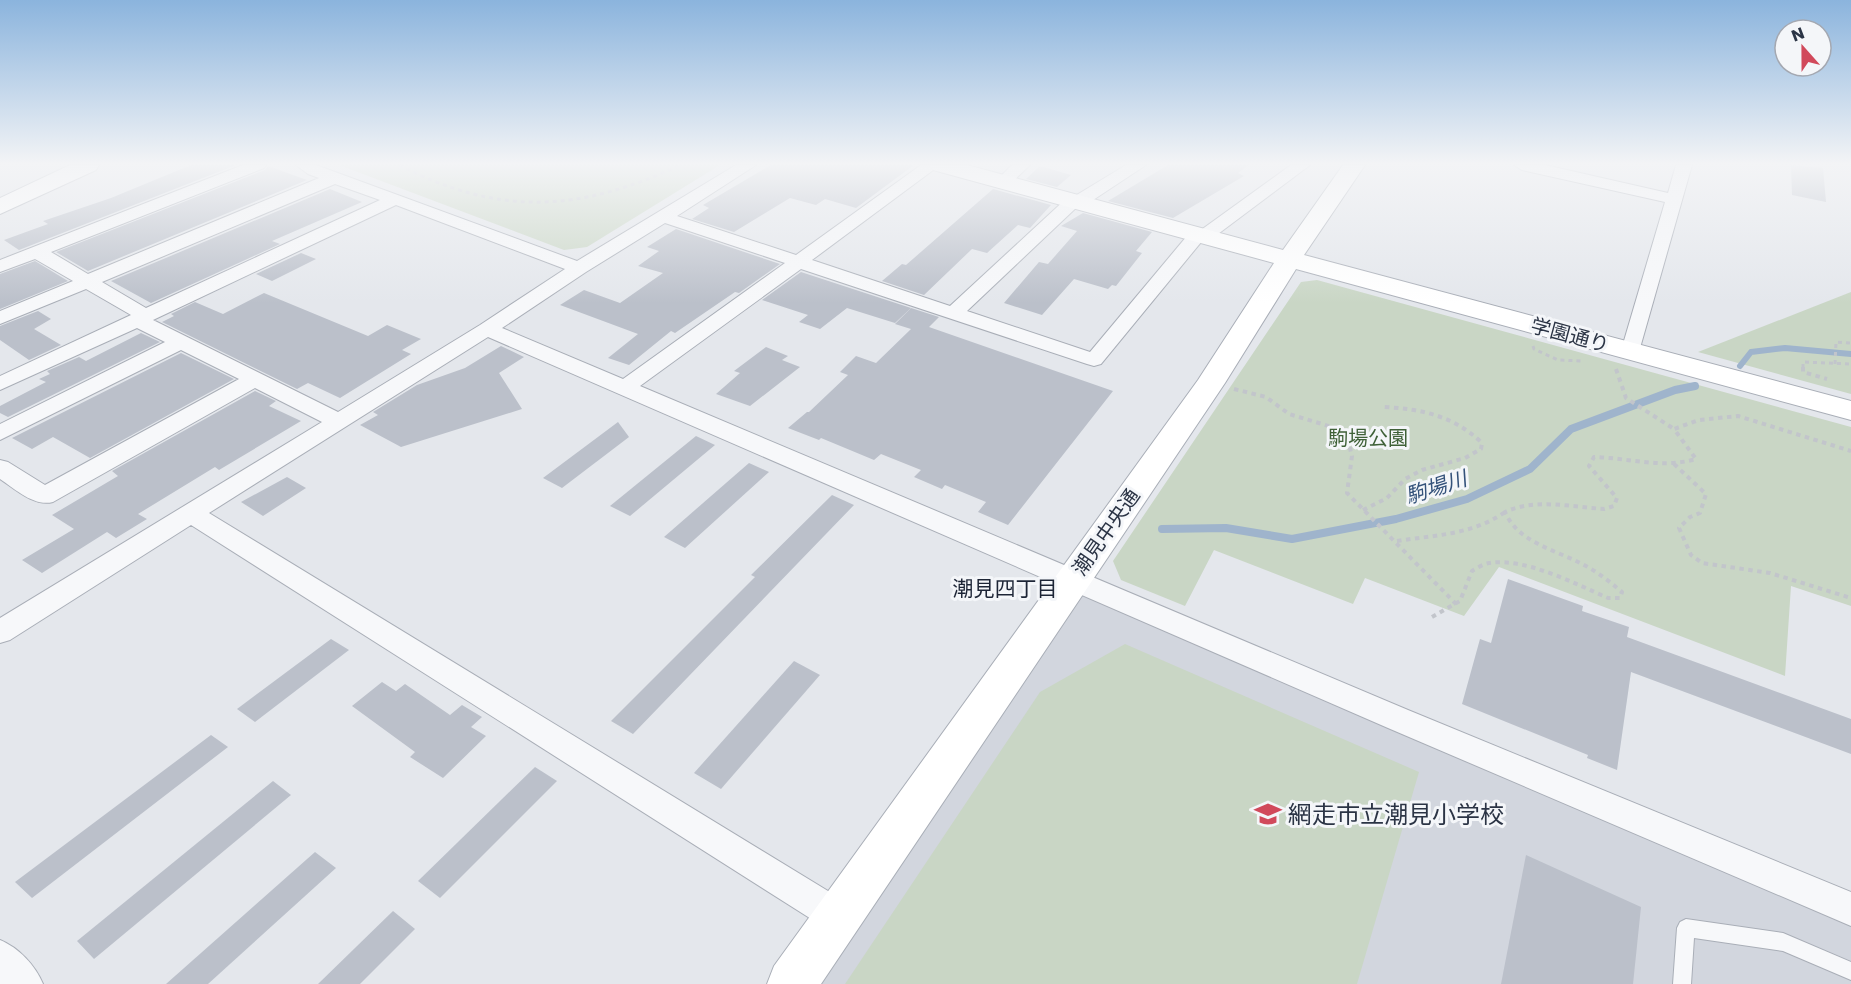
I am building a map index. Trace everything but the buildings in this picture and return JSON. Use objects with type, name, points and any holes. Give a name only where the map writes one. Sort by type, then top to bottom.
[{"type":"street","points":[[0,266],[142,211]]},
{"type":"street","points":[[0,318],[255,211]]},
{"type":"street","points":[[0,384],[370,211]]},
{"type":"street","points":[[427,211],[579,268]]},
{"type":"street","points":[[0,632],[487,329],[579,268],[674,211]]},
{"type":"street","points":[[624,387],[868,211]]},
{"type":"street","points":[[954,313],[1066,211]]},
{"type":"street","name":"学園通り","points":[[1110,211],[1538,327],[1621,359],[1843,409]]},
{"type":"street","points":[[664,217],[1094,360],[1201,235],[1236,211]]},
{"type":"street","name":"潮見中央通","points":[[792,984],[1210,383],[1322,211]]},
{"type":"street","points":[[1621,359],[1669,211]]},
{"type":"street","points":[[38,252],[181,342],[338,421]]},
{"type":"street","points":[[487,329],[1851,909]]},
{"type":"street","points":[[0,434],[181,342]]},
{"type":"street","points":[[0,468],[44,496],[255,380]]},
{"type":"street","points":[[189,513],[838,917]]},
{"type":"street","points":[[0,958],[25,984]]},
{"type":"lane","points":[[1682,984],[1686,928],[1783,942],[1851,971]]},
{"type":"path","points":[[1538,327],[1532,338],[1534,349],[1545,356],[1570,363],[1589,360]]},
{"type":"path","points":[[1835,364],[1836,342],[1851,343]]},
{"type":"path","points":[[1396,542],[1456,535],[1493,521],[1513,507],[1531,504],[1604,509],[1614,506],[1617,498],[1589,466],[1594,457],[1674,464],[1684,464],[1696,459],[1693,450],[1678,437],[1674,429],[1626,398],[1618,371],[1621,359]]},
{"type":"path","points":[[1843,409],[1831,381],[1803,372],[1803,362],[1808,360],[1851,364]]},
{"type":"path","points":[[1210,383],[1270,399],[1290,414],[1345,434],[1350,441],[1352,453],[1351,465],[1345,480],[1347,493],[1458,606]]},
{"type":"path","points":[[1363,510],[1387,498],[1405,479],[1422,470],[1465,458],[1481,449],[1482,443],[1472,432],[1438,414],[1418,409],[1384,407]]},
{"type":"path","points":[[1674,429],[1699,420],[1738,416],[1851,451]]},
{"type":"path","points":[[1674,464],[1706,494],[1700,513],[1690,517],[1679,528],[1691,555],[1702,563],[1770,573],[1851,598]]},
{"type":"path","points":[[1432,616],[1458,606],[1466,593],[1472,571],[1486,563],[1507,562],[1527,567],[1608,598],[1620,598],[1622,592],[1595,572],[1518,531],[1507,521],[1505,512]]},
{"type":"shaded area","name":"網走市立潮見小学校","points":[[1073,580],[1851,909],[1851,984],[792,984]]},
{"type":"green space","points":[[461,211],[646,211],[587,247],[564,250]]},
{"type":"green space","name":"駒場公園","points":[[1317,280],[1851,427],[1851,606],[1791,586],[1785,676],[1499,567],[1464,616],[1365,578],[1353,604],[1214,550],[1185,606],[1121,580],[1113,561],[1301,282]]},
{"type":"green space","points":[[1851,292],[1851,394],[1698,352]]},
{"type":"green space","points":[[1125,644],[1419,772],[1357,984],[845,984],[1040,692]]},
{"type":"waterway","name":"駒場川","points":[[1740,366],[1751,352],[1785,348],[1851,354]]},
{"type":"waterway","name":"駒場川","points":[[1162,529],[1226,528],[1292,539],[1396,519],[1467,499],[1530,469],[1571,429],[1675,390],[1695,386]]},
{"type":"place","name":"網走市立潮見小学校","points":[[1268,814]]},
{"type":"district","name":"潮見四丁目","points":[[1005,588]]}]
